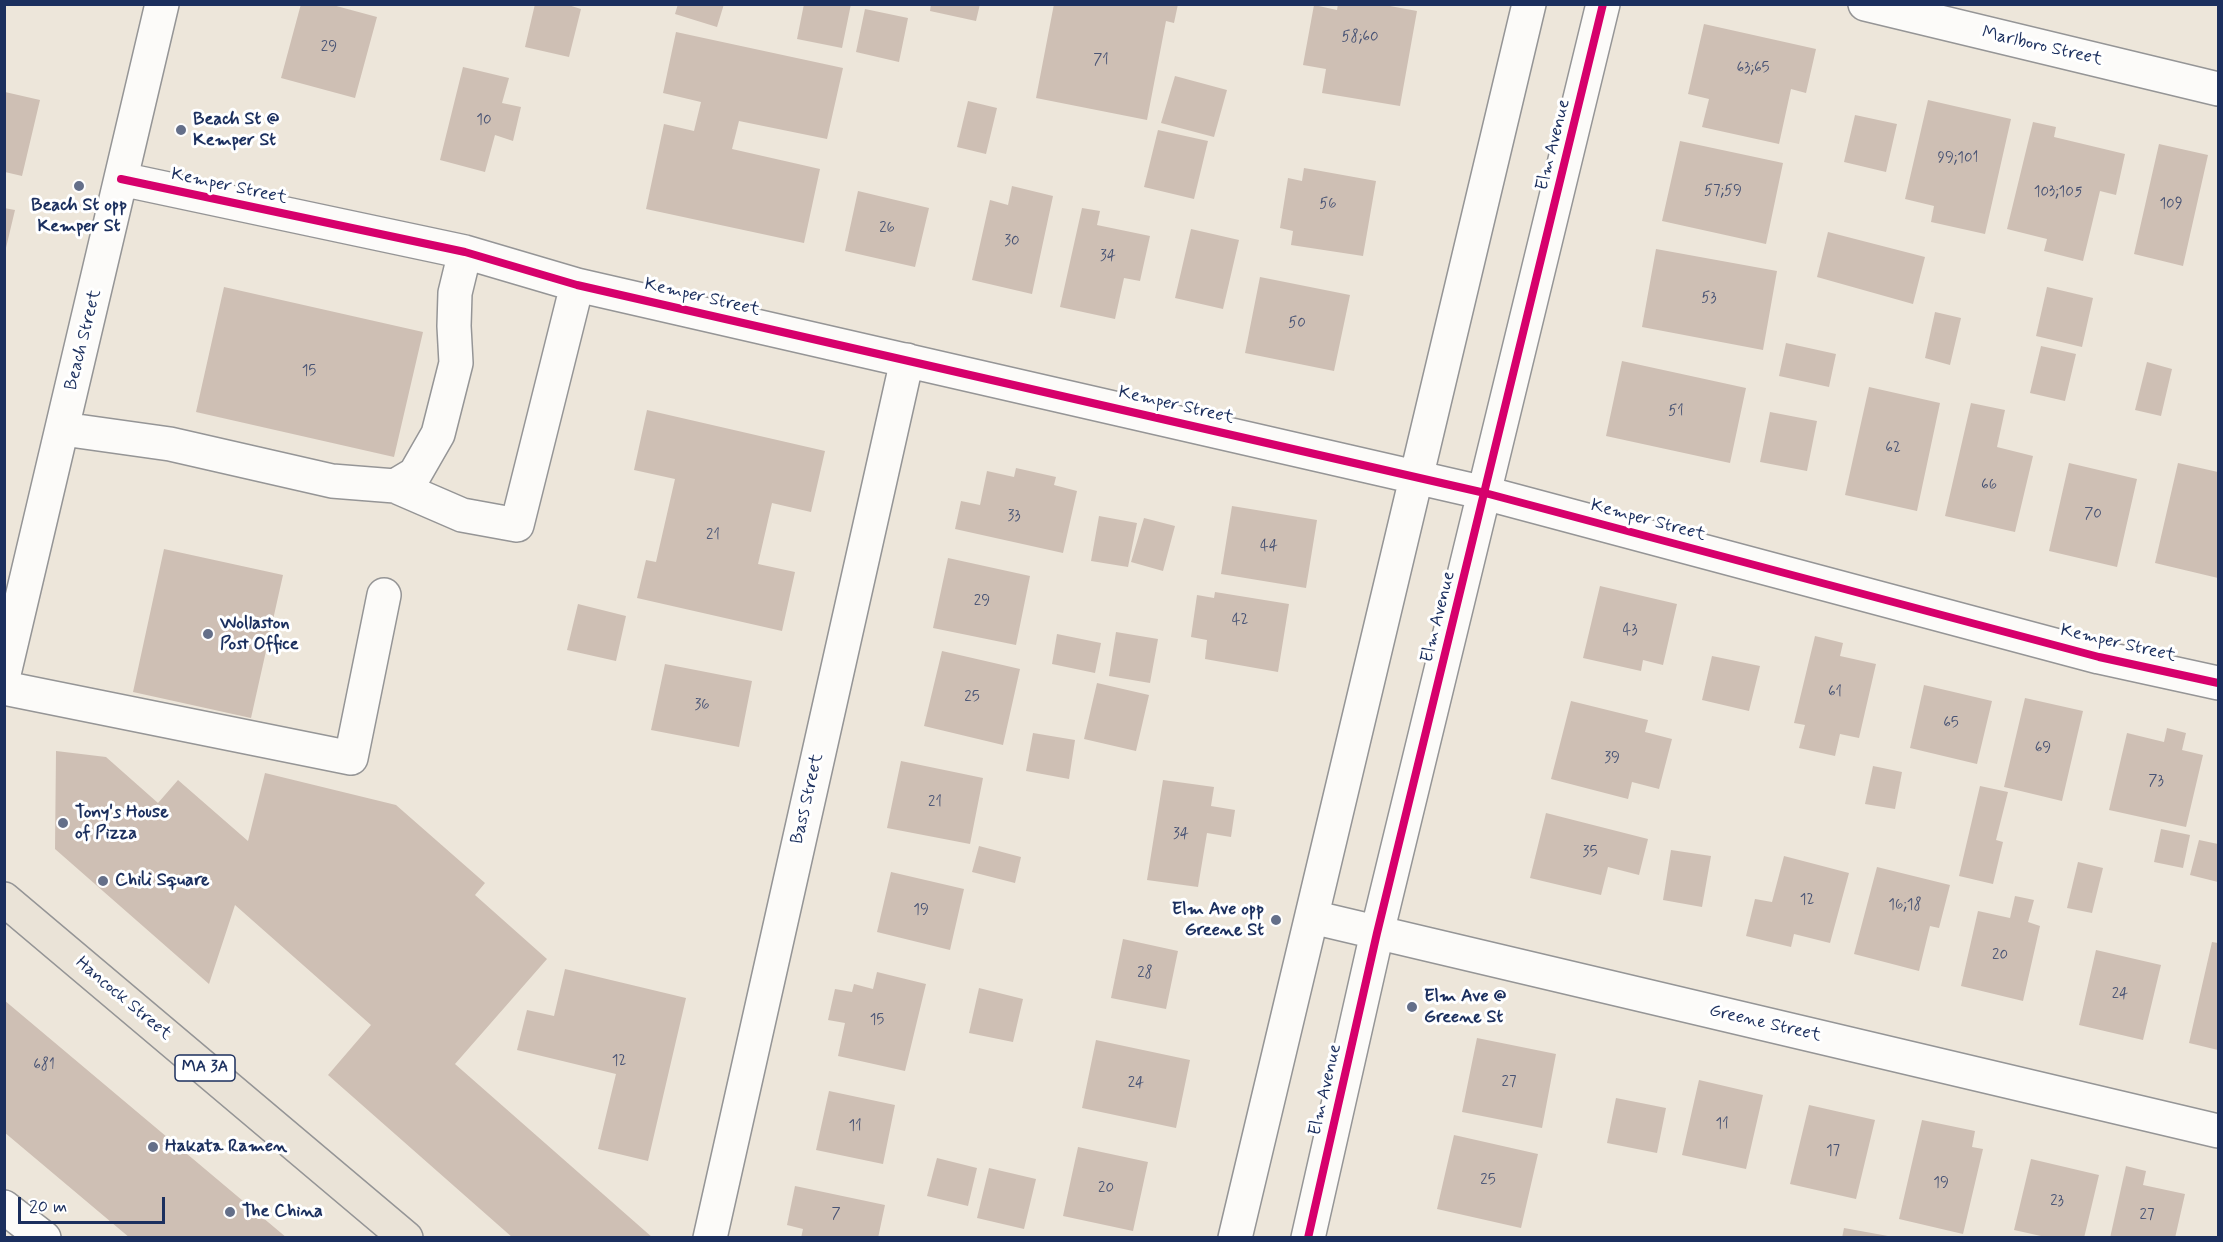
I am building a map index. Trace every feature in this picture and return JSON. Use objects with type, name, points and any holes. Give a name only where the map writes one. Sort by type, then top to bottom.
[{"type":"main road","name":"Hancock Street","points":[[4,899],[398,1235]]},
{"type":"street","name":"Beach Street","points":[[4,674],[162,4]]},
{"type":"street","points":[[1235,1238],[1418,477],[1528,4]]},
{"type":"street","name":"Elm Avenue","points":[[1308,1238],[1377,933],[1603,4]]},
{"type":"street","name":"Marlboro Street","points":[[1865,4],[2218,89]]},
{"type":"street","name":"Kemper Street","points":[[121,179],[465,252],[577,285],[1485,493],[2099,657],[2218,683]]},
{"type":"street","points":[[394,486],[415,474],[438,434],[456,363],[455,293],[465,252]]},
{"type":"street","points":[[63,429],[170,444],[332,481],[394,486],[462,515],[517,525],[577,285]]},
{"type":"street","name":"Bass Street","points":[[710,1238],[907,360]]},
{"type":"street","points":[[4,688],[351,758],[384,595]]},
{"type":"street","name":"Greene Street","points":[[1312,917],[2218,1131]]},
{"type":"street","points":[[4,1207],[44,1238]]},
{"type":"building","points":[[301,4],[329,4],[377,17],[355,98],[281,78]]},
{"type":"building","points":[[535,4],[565,4],[581,9],[569,57],[525,47]]},
{"type":"building","points":[[678,4],[724,4],[717,27],[675,14]]},
{"type":"building","points":[[804,4],[851,4],[842,48],[797,39]]},
{"type":"building","points":[[931,4],[980,4],[976,21],[930,11]]},
{"type":"building","points":[[1054,4],[1178,4],[1174,23],[1166,21],[1147,120],[1036,98]]},
{"type":"building","points":[[1338,4],[1379,4],[1417,11],[1400,106],[1322,93],[1326,69],[1303,65],[1314,5],[1337,10]]},
{"type":"building","points":[[865,9],[908,18],[899,62],[856,52]]},
{"type":"building","points":[[1704,24],[1816,49],[1806,93],[1791,89],[1779,144],[1702,127],[1709,99],[1688,94]]},
{"type":"building","points":[[676,32],[843,68],[827,139],[739,121],[732,149],[820,169],[804,243],[646,209],[664,124],[694,131],[701,102],[663,93]]},
{"type":"building","points":[[463,67],[509,78],[502,103],[521,107],[513,141],[495,135],[485,172],[440,160]]},
{"type":"building","points":[[1175,76],[1227,90],[1214,137],[1161,123]]},
{"type":"building","points":[[5,92],[40,100],[22,176],[5,172]]},
{"type":"building","points":[[1928,100],[2011,119],[1985,234],[1931,222],[1934,206],[1905,199]]},
{"type":"building","points":[[968,101],[997,108],[986,154],[957,147]]},
{"type":"building","points":[[1855,115],[1897,124],[1886,172],[1844,162]]},
{"type":"building","points":[[2033,122],[2056,127],[2054,137],[2125,154],[2116,195],[2100,191],[2083,261],[2044,251],[2047,239],[2007,229]]},
{"type":"building","points":[[1158,130],[1208,141],[1194,199],[1144,187]]},
{"type":"building","points":[[1680,141],[1783,163],[1766,244],[1662,221]]},
{"type":"building","points":[[2159,144],[2208,155],[2183,266],[2134,254]]},
{"type":"building","points":[[1304,168],[1376,181],[1363,256],[1291,245],[1293,231],[1280,228],[1288,178],[1302,181]]},
{"type":"building","points":[[1012,186],[1053,196],[1032,294],[972,280],[990,200],[1008,205]]},
{"type":"building","points":[[858,191],[929,208],[915,267],[845,251]]},
{"type":"building","points":[[4,208],[15,210],[5,252],[4,252]]},
{"type":"building","points":[[1082,208],[1100,211],[1097,225],[1150,236],[1140,281],[1124,278],[1115,319],[1060,307]]},
{"type":"building","points":[[1191,229],[1239,240],[1223,309],[1175,298]]},
{"type":"building","points":[[1828,232],[1925,257],[1913,304],[1817,277]]},
{"type":"building","points":[[1656,249],[1777,271],[1763,350],[1642,327]]},
{"type":"building","points":[[1260,277],[1350,295],[1334,371],[1245,353]]},
{"type":"building","points":[[224,287],[423,332],[394,457],[196,412]]},
{"type":"building","points":[[2047,287],[2093,298],[2082,347],[2036,336]]},
{"type":"building","points":[[1935,312],[1961,318],[1950,365],[1925,358]]},
{"type":"building","points":[[1786,343],[1836,354],[1829,387],[1779,376]]},
{"type":"building","points":[[2041,346],[2076,354],[2065,401],[2030,393]]},
{"type":"building","points":[[1622,361],[1746,388],[1730,463],[1606,436]]},
{"type":"building","points":[[2147,362],[2172,369],[2161,416],[2135,410]]},
{"type":"building","points":[[1869,387],[1940,403],[1917,511],[1845,495]]},
{"type":"building","points":[[1971,403],[2005,410],[1997,447],[2033,456],[2015,532],[1945,516]]},
{"type":"building","points":[[647,410],[825,451],[811,512],[772,503],[758,564],[795,572],[782,631],[637,598],[646,560],[656,562],[675,479],[634,470]]},
{"type":"building","points":[[1770,412],[1817,421],[1807,471],[1760,462]]},
{"type":"building","points":[[2069,463],[2137,479],[2117,567],[2049,551]]},
{"type":"building","points":[[2178,463],[2218,472],[2218,578],[2155,563]]},
{"type":"building","points":[[1016,468],[1056,477],[1054,485],[1077,491],[1063,553],[955,529],[961,501],[980,505],[987,471],[1014,477]]},
{"type":"building","points":[[1232,506],[1317,520],[1306,588],[1221,574]]},
{"type":"building","points":[[1099,516],[1137,523],[1128,567],[1091,561]]},
{"type":"building","points":[[1144,518],[1175,526],[1163,571],[1131,562]]},
{"type":"building","name":"Wollaston Post Office","points":[[164,549],[283,575],[251,718],[133,692]]},
{"type":"building","points":[[948,558],[1030,576],[1016,645],[933,628]]},
{"type":"building","points":[[1600,586],[1677,604],[1663,665],[1643,660],[1641,671],[1583,658]]},
{"type":"building","points":[[1215,592],[1289,604],[1278,672],[1205,659],[1207,640],[1191,637],[1197,595],[1214,598]]},
{"type":"building","points":[[578,604],[626,616],[616,661],[567,650]]},
{"type":"building","points":[[1116,632],[1158,639],[1150,683],[1109,676]]},
{"type":"building","points":[[1057,634],[1101,643],[1095,673],[1052,664]]},
{"type":"building","points":[[1815,636],[1843,643],[1840,656],[1876,664],[1859,738],[1840,734],[1835,756],[1799,748],[1805,725],[1794,723]]},
{"type":"building","points":[[942,651],[1020,669],[1003,745],[924,726]]},
{"type":"building","points":[[1712,656],[1760,666],[1749,711],[1702,700]]},
{"type":"building","points":[[665,664],[752,681],[739,747],[651,730]]},
{"type":"building","points":[[1097,683],[1149,695],[1136,751],[1084,739]]},
{"type":"building","points":[[1924,685],[1992,701],[1977,764],[1910,748]]},
{"type":"building","points":[[2025,698],[2083,711],[2062,801],[2004,787]]},
{"type":"building","points":[[1571,701],[1648,720],[1645,732],[1672,739],[1659,789],[1632,782],[1628,799],[1551,779]]},
{"type":"building","points":[[2167,728],[2186,733],[2182,750],[2203,755],[2186,827],[2109,810],[2127,733],[2164,742]]},
{"type":"building","points":[[1033,733],[1075,740],[1069,779],[1026,771]]},
{"type":"building","points":[[56,751],[106,757],[158,803],[178,780],[248,841],[265,773],[396,805],[485,883],[475,895],[547,959],[455,1064],[653,1238],[513,1238],[328,1075],[371,1025],[235,905],[209,984],[55,849]]},
{"type":"building","points":[[901,761],[983,778],[970,844],[887,828]]},
{"type":"building","points":[[1873,766],[1902,772],[1895,809],[1865,804]]},
{"type":"building","points":[[1163,780],[1214,787],[1211,806],[1235,810],[1231,837],[1207,833],[1198,887],[1147,880]]},
{"type":"building","points":[[1980,786],[2008,792],[1996,840],[2003,842],[1993,884],[1959,876]]},
{"type":"building","points":[[1546,813],[1648,839],[1639,875],[1608,867],[1601,895],[1530,878]]},
{"type":"building","points":[[2161,829],[2190,835],[2183,868],[2154,862]]},
{"type":"building","points":[[2199,840],[2218,844],[2218,882],[2190,875]]},
{"type":"building","points":[[979,846],[1021,857],[1015,883],[972,872]]},
{"type":"building","points":[[1671,850],[1711,856],[1702,907],[1663,900]]},
{"type":"building","points":[[1784,856],[1849,873],[1830,943],[1794,934],[1791,947],[1746,936],[1755,899],[1772,902]]},
{"type":"building","points":[[2078,862],[2103,868],[2092,913],[2067,908]]},
{"type":"building","points":[[1877,867],[1950,885],[1939,928],[1930,926],[1919,971],[1854,954]]},
{"type":"building","points":[[891,872],[964,889],[950,950],[877,932]]},
{"type":"building","points":[[2015,896],[2034,900],[2028,922],[2040,926],[2023,1001],[1961,986],[1978,911],[2010,918]]},
{"type":"building","points":[[1123,939],[1178,951],[1166,1009],[1111,998]]},
{"type":"building","points":[[2212,942],[2218,943],[2218,1050],[2189,1043]]},
{"type":"building","points":[[2096,950],[2161,965],[2143,1040],[2079,1025]]},
{"type":"building","points":[[565,969],[686,998],[648,1161],[598,1149],[616,1074],[517,1050],[527,1010],[554,1016]]},
{"type":"building","points":[[877,972],[926,984],[905,1071],[838,1056],[845,1023],[828,1020],[835,989],[852,992],[854,984],[873,989]]},
{"type":"building","points":[[979,988],[1023,999],[1013,1042],[969,1033]]},
{"type":"building","points":[[4,1000],[287,1238],[130,1238],[4,1132]]},
{"type":"building","points":[[1477,1038],[1556,1054],[1542,1128],[1462,1112]]},
{"type":"building","points":[[1096,1040],[1190,1060],[1176,1128],[1082,1108]]},
{"type":"building","points":[[1699,1080],[1763,1095],[1746,1169],[1682,1155]]},
{"type":"building","points":[[829,1091],[895,1105],[883,1164],[816,1150]]},
{"type":"building","points":[[1616,1098],[1666,1108],[1657,1153],[1607,1143]]},
{"type":"building","points":[[1809,1105],[1875,1120],[1856,1199],[1790,1184]]},
{"type":"building","points":[[1922,1120],[1975,1131],[1972,1147],[1983,1149],[1963,1234],[1899,1219]]},
{"type":"building","points":[[1454,1135],[1538,1154],[1521,1228],[1437,1209]]},
{"type":"building","points":[[1078,1147],[1148,1162],[1133,1231],[1063,1216]]},
{"type":"building","points":[[937,1158],[977,1168],[968,1206],[927,1196]]},
{"type":"building","points":[[2031,1159],[2099,1175],[2084,1238],[2050,1238],[2014,1230]]},
{"type":"building","points":[[2126,1166],[2146,1171],[2143,1185],[2185,1194],[2175,1238],[2110,1238]]},
{"type":"building","points":[[989,1168],[1036,1179],[1024,1229],[977,1218]]},
{"type":"building","points":[[795,1186],[885,1205],[878,1238],[801,1238],[803,1229],[787,1225]]},
{"type":"building","points":[[1844,1228],[1888,1236],[1888,1238],[1842,1238]]},
{"type":"cycle path","points":[[1308,1238],[1377,933],[1603,4]]},
{"type":"cycle path","points":[[121,179],[465,252],[577,285],[1485,493],[2099,657],[2218,683]]},
{"type":"place","name":"Beach St @ Kemper St","points":[[181,130]]},
{"type":"place","name":"Beach St opp Kemper St","points":[[79,186]]},
{"type":"place","name":"Wollaston Post Office","points":[[208,634]]},
{"type":"place","name":"Tony's House of Pizza","points":[[63,823]]},
{"type":"place","name":"Chili Square","points":[[103,881]]},
{"type":"place","name":"Elm Ave opp Greene St","points":[[1276,920]]},
{"type":"place","name":"Elm Ave @ Greene St","points":[[1412,1007]]},
{"type":"place","name":"Hakata Ramen","points":[[153,1147]]},
{"type":"place","name":"The China","points":[[230,1212]]}]
